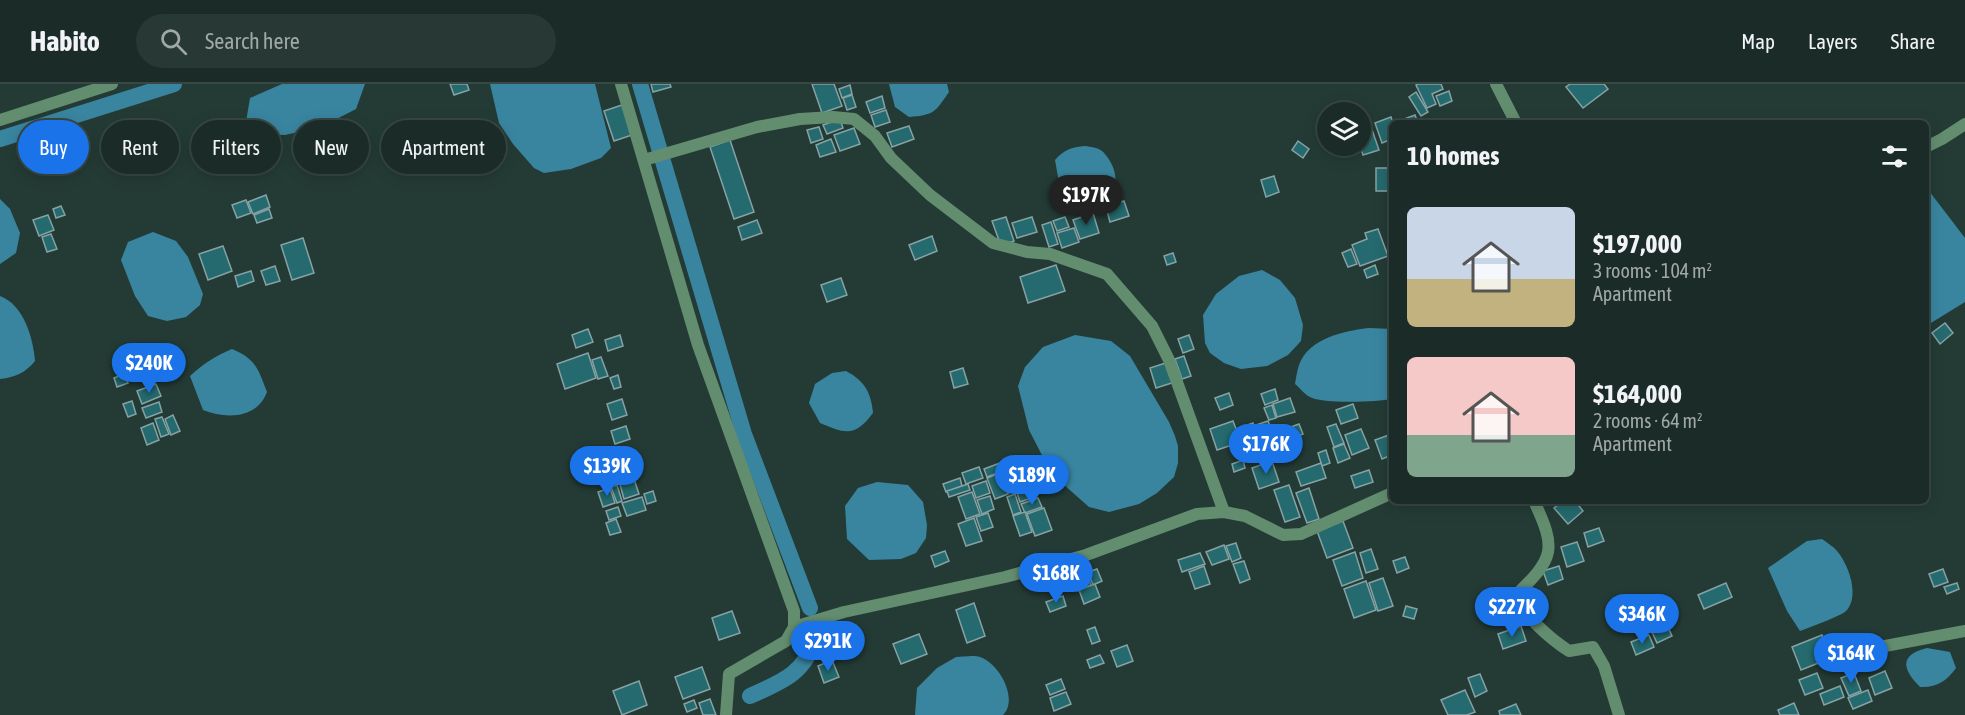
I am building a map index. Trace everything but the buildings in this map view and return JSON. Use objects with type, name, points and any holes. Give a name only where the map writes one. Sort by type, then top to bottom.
[{"type":"street","points":[[0,120],[112,84]]},
{"type":"street","points":[[621,84],[698,345],[794,611],[794,627],[786,641],[729,674],[726,715]]},
{"type":"street","points":[[1496,84],[1514,120]]},
{"type":"street","points":[[644,160],[758,127],[800,119],[833,117],[854,119],[875,136],[891,158],[930,195],[993,243],[1027,252],[1050,254],[1107,274],[1152,327],[1169,360],[1224,512]]},
{"type":"street","points":[[1929,146],[1965,123]]},
{"type":"street","points":[[794,627],[898,599],[1005,577],[1086,555],[1197,514],[1224,512],[1245,516],[1283,534],[1300,534],[1389,494]]},
{"type":"street","points":[[1535,504],[1549,541],[1547,561],[1516,595],[1519,606],[1557,643],[1569,651],[1593,647],[1604,666],[1619,715]]},
{"type":"street","points":[[1864,651],[1965,631]]},
{"type":"water","points":[[282,84],[365,84],[356,109],[335,120],[293,120],[293,133],[285,135],[281,135],[281,120],[246,120],[250,98]]},
{"type":"water","points":[[490,84],[595,84],[611,148],[601,158],[571,169],[544,173],[534,168],[513,144],[506,134],[506,120],[498,120]]},
{"type":"water","points":[[889,84],[947,84],[949,92],[933,111],[909,117],[895,107]]},
{"type":"water","points":[[1085,146],[1098,149],[1105,154],[1114,168],[1116,179],[1113,189],[1103,199],[1081,203],[1068,198],[1063,192],[1055,160],[1068,150]]},
{"type":"water","points":[[1929,191],[1965,238],[1965,302],[1929,324]]},
{"type":"water","points":[[0,199],[10,209],[20,233],[16,253],[0,264]]},
{"type":"water","points":[[153,232],[176,241],[188,257],[203,294],[200,305],[186,317],[167,321],[148,316],[135,296],[121,260],[128,242]]},
{"type":"water","points":[[1262,270],[1280,280],[1295,298],[1303,325],[1301,341],[1288,355],[1267,366],[1241,369],[1224,363],[1210,353],[1205,343],[1203,315],[1216,294],[1239,276]]},
{"type":"water","points":[[0,296],[15,307],[26,323],[35,361],[20,374],[0,379]]},
{"type":"water","points":[[1369,328],[1389,329],[1389,399],[1363,402],[1326,401],[1310,397],[1295,384],[1299,365],[1311,348],[1319,342],[1349,331]]},
{"type":"water","points":[[1075,335],[1111,341],[1130,356],[1175,436],[1178,446],[1178,463],[1174,477],[1157,493],[1139,504],[1109,512],[1089,507],[1063,484],[1046,463],[1029,430],[1018,386],[1025,367],[1043,347]]},
{"type":"water","points":[[232,349],[251,361],[267,392],[262,401],[248,412],[221,415],[203,410],[190,376],[220,354]]},
{"type":"water","points":[[846,371],[866,388],[871,399],[873,413],[861,426],[850,431],[843,431],[820,423],[809,403],[815,384],[832,373]]},
{"type":"water","points":[[877,482],[908,485],[923,502],[927,525],[926,538],[916,553],[901,559],[869,560],[847,539],[845,506],[858,488]]},
{"type":"water","points":[[1822,539],[1835,549],[1845,564],[1851,581],[1852,597],[1850,605],[1843,613],[1800,631],[1787,611],[1768,568],[1807,541]]},
{"type":"water","points":[[1927,648],[1950,652],[1956,668],[1941,683],[1920,687],[1910,675],[1906,664],[1911,655]]},
{"type":"water","points":[[956,657],[980,657],[994,666],[1008,691],[1009,700],[1003,715],[915,715],[917,688],[937,668]]},
{"type":"waterway","points":[[0,139],[174,84]]},
{"type":"waterway","points":[[640,84],[744,434],[810,608]]},
{"type":"waterway","points":[[750,696],[782,681],[798,668],[811,650],[815,638]]}]
